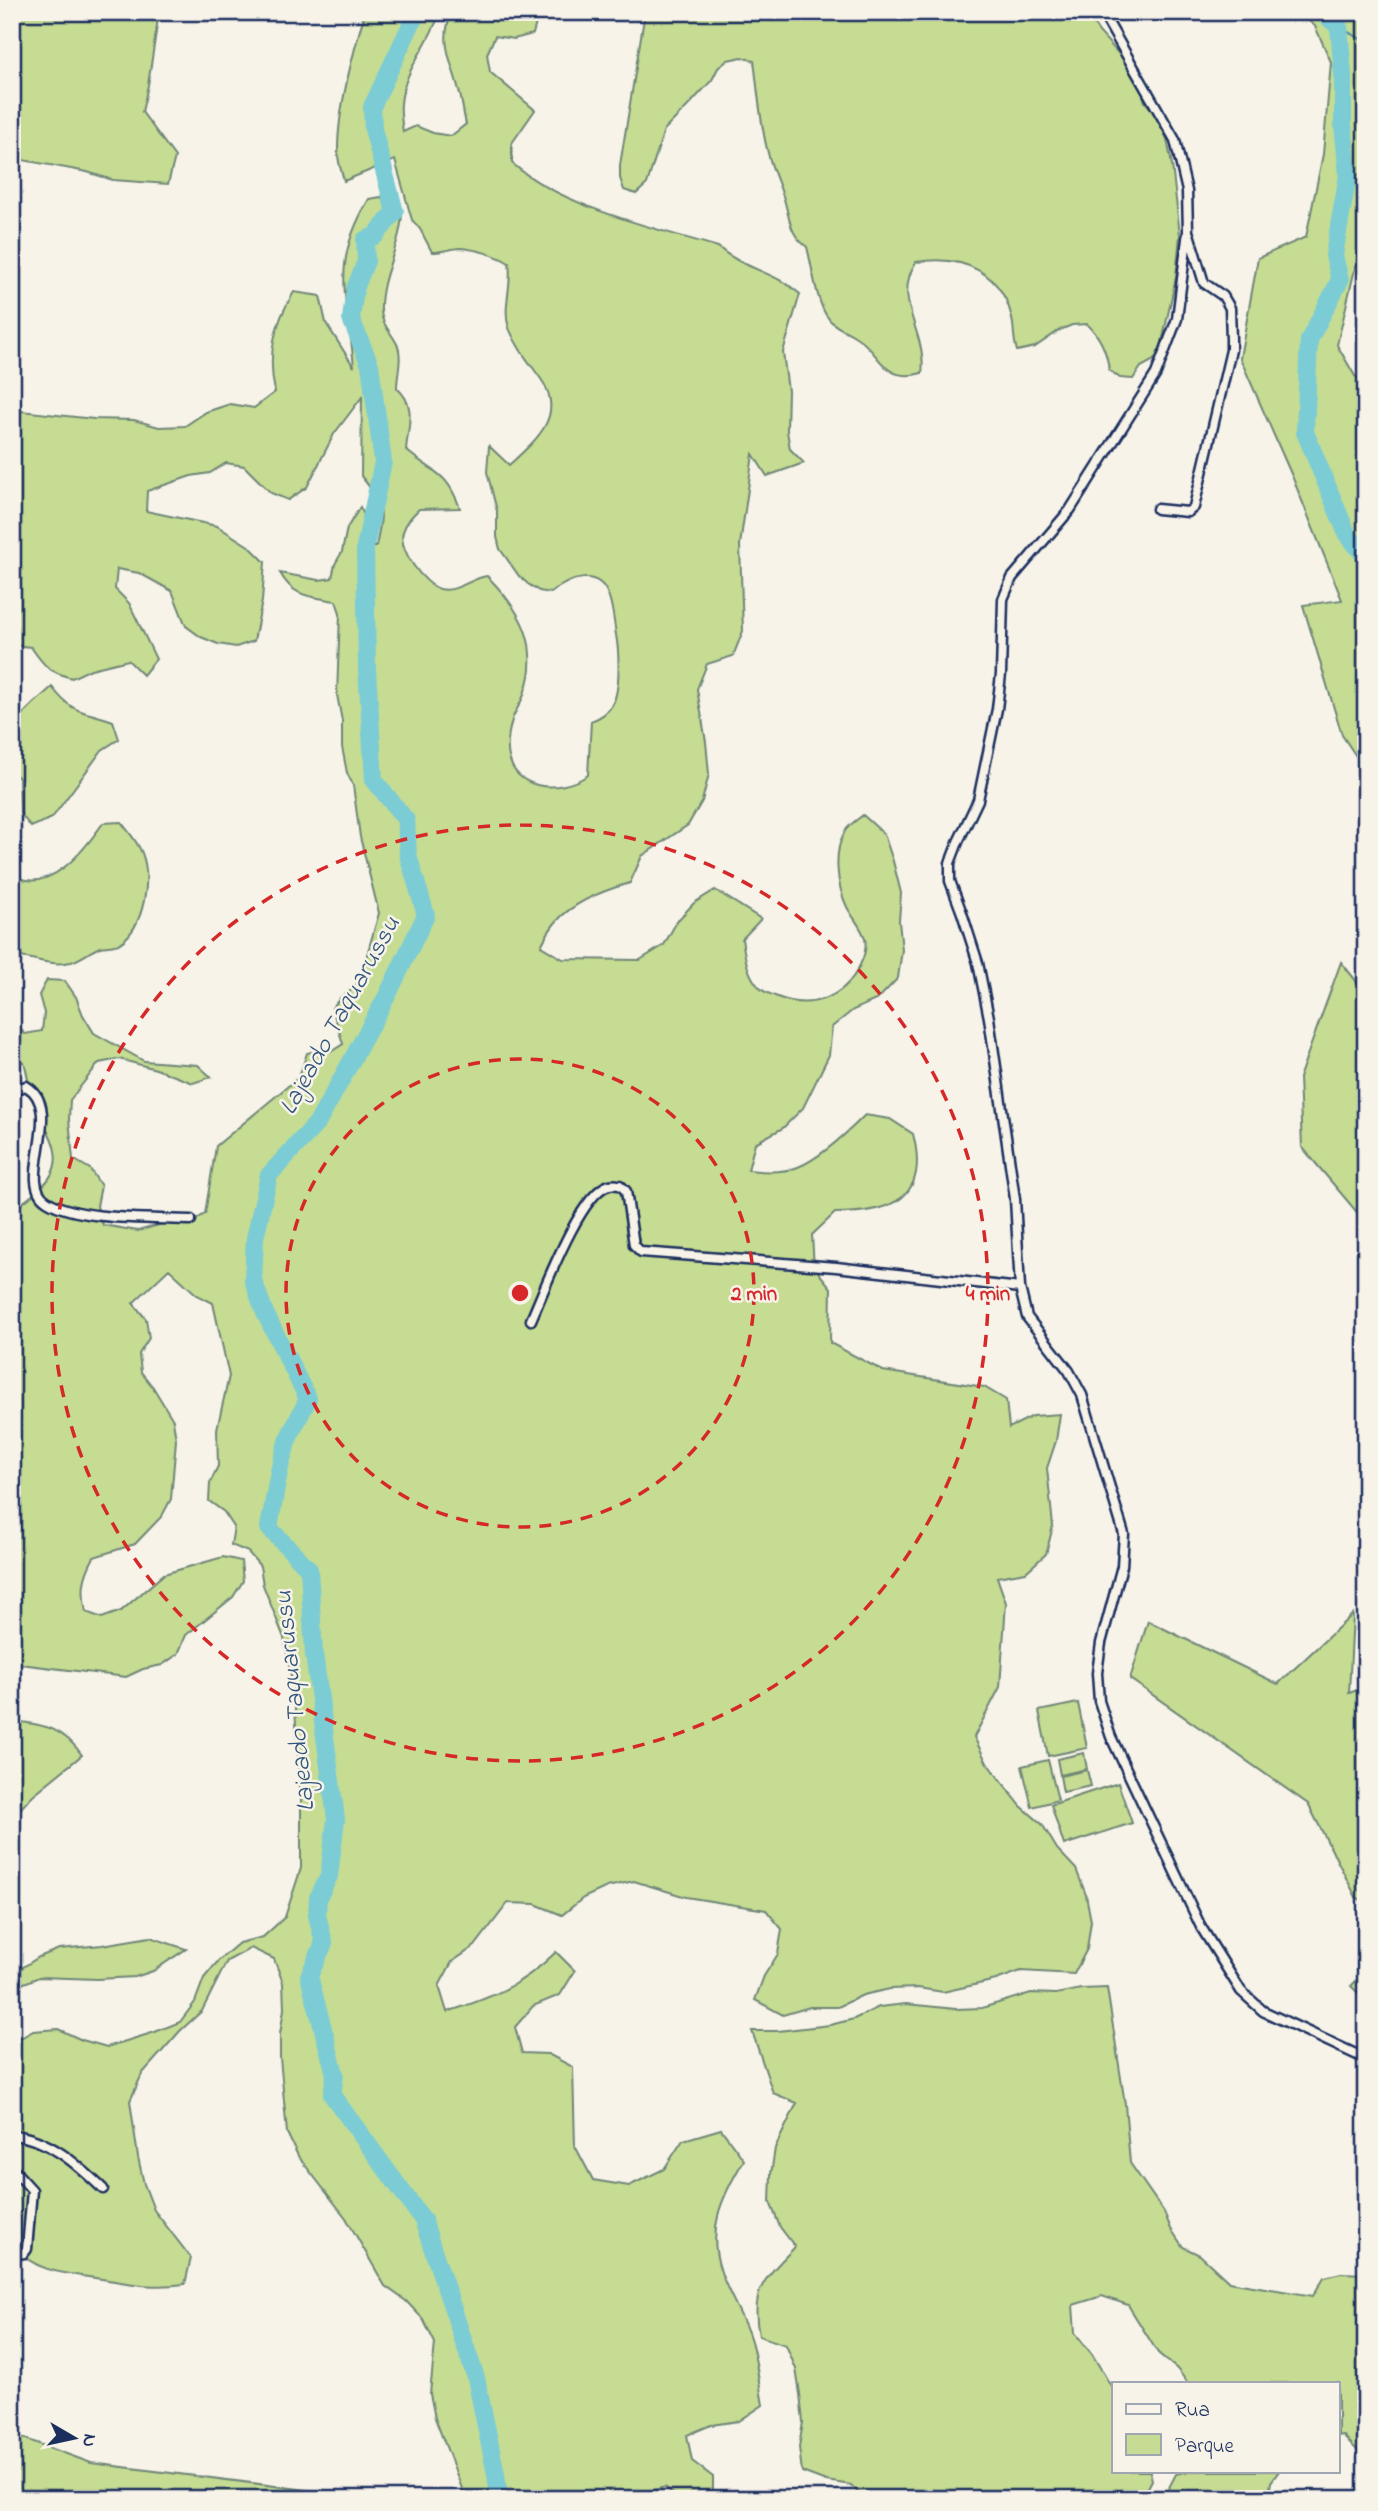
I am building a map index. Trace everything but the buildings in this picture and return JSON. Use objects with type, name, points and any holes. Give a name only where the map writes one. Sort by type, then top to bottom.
[{"type":"street","points":[[1102,12],[1175,140],[1187,191],[1188,232],[1177,319],[1156,374],[1070,510],[1012,578],[1003,599],[1001,674],[991,740],[978,800],[950,863],[950,881],[978,963],[989,1018],[1014,1199],[1020,1288],[1027,1317],[1069,1371],[1082,1395],[1124,1534],[1122,1566],[1101,1643],[1097,1673],[1098,1701],[1111,1737],[1201,1927],[1241,1991],[1263,2011],[1366,2059]]},
{"type":"street","points":[[1157,509],[1188,512],[1194,507],[1231,350],[1230,308],[1223,296],[1204,283],[1188,232]]},
{"type":"street","points":[[12,1093],[26,1086],[34,1091],[40,1105],[42,1128],[36,1181],[39,1194],[46,1201],[80,1213],[191,1220]]},
{"type":"street","points":[[531,1320],[577,1218],[596,1194],[609,1185],[620,1185],[626,1191],[634,1245],[642,1252],[836,1267],[1020,1288]]},
{"type":"street","points":[[12,2135],[46,2145],[65,2155],[103,2189]]},
{"type":"street","points":[[12,2168],[32,2190],[27,2249],[24,2253],[12,2255]]},
{"type":"green space","points":[[12,12],[159,12],[142,112],[175,157],[168,184],[113,180],[87,172],[12,158]]},
{"type":"green space","points":[[365,12],[440,12],[407,80],[401,114],[403,132],[416,126],[451,136],[466,124],[446,41],[452,12],[539,12],[533,34],[514,39],[495,36],[487,54],[490,72],[535,110],[512,143],[512,163],[532,178],[582,204],[638,224],[718,247],[780,280],[800,294],[783,352],[788,391],[787,431],[790,449],[804,463],[767,476],[753,454],[740,545],[743,631],[733,656],[707,664],[697,689],[709,774],[702,801],[688,825],[642,856],[630,883],[600,893],[572,908],[554,925],[541,946],[563,959],[640,960],[664,945],[677,921],[694,903],[715,890],[761,919],[742,939],[750,972],[761,989],[800,1002],[824,999],[835,994],[853,977],[866,947],[863,934],[844,899],[837,860],[845,830],[863,815],[884,834],[901,893],[899,921],[902,950],[898,978],[878,999],[853,1010],[832,1027],[829,1055],[803,1108],[783,1128],[755,1143],[748,1170],[780,1171],[807,1163],[834,1144],[865,1115],[890,1119],[913,1134],[917,1156],[916,1174],[911,1188],[901,1198],[873,1210],[835,1213],[812,1235],[814,1267],[831,1288],[830,1343],[883,1371],[984,1387],[1006,1400],[1009,1428],[1033,1416],[1060,1414],[1056,1441],[1047,1468],[1053,1526],[1046,1554],[1026,1572],[997,1577],[1006,1603],[1000,1687],[974,1737],[987,1763],[1021,1806],[1042,1824],[1057,1849],[1076,1869],[1086,1895],[1091,1921],[1087,1949],[1074,1974],[1021,1971],[996,1980],[943,1992],[918,1988],[890,1989],[863,1995],[838,2007],[810,2007],[783,2015],[755,2000],[764,1976],[778,1954],[782,1929],[766,1910],[686,1897],[634,1881],[607,1887],[583,1898],[562,1915],[535,1904],[508,1903],[475,1946],[452,1962],[439,1986],[447,2012],[506,1989],[531,1974],[556,1952],[575,1971],[560,1995],[533,2006],[515,2027],[522,2053],[548,2054],[573,2067],[575,2146],[593,2180],[629,2186],[664,2169],[683,2140],[721,2129],[744,2160],[723,2200],[715,2241],[721,2272],[751,2341],[763,2405],[739,2421],[711,2425],[687,2435],[692,2461],[713,2477],[713,2499],[680,2499],[665,2487],[639,2494],[638,2499],[466,2499],[435,2418],[430,2394],[435,2343],[423,2319],[406,2301],[385,2286],[346,2218],[298,2156],[287,2133],[280,2058],[283,1983],[274,1959],[251,1948],[227,1961],[202,2011],[180,2031],[142,2074],[130,2101],[138,2157],[154,2210],[191,2258],[185,2284],[146,2285],[57,2272],[34,2263],[12,2246],[12,2043],[33,2031],[58,2029],[107,2047],[180,2022],[195,2002],[204,1978],[219,1960],[239,1943],[263,1937],[285,1917],[301,1868],[301,1800],[294,1693],[284,1638],[263,1585],[260,1566],[248,1552],[231,1545],[234,1527],[224,1512],[209,1501],[210,1483],[218,1466],[217,1429],[229,1376],[213,1303],[197,1295],[169,1269],[133,1303],[146,1319],[149,1338],[139,1354],[141,1372],[173,1420],[176,1440],[171,1499],[162,1516],[135,1544],[94,1557],[84,1584],[86,1612],[102,1618],[121,1611],[164,1574],[223,1557],[241,1561],[243,1581],[233,1597],[186,1635],[178,1654],[162,1665],[143,1669],[126,1677],[12,1663],[12,1208],[27,1200],[49,1178],[55,1167],[56,1156],[54,1145],[31,1095],[24,1062],[12,1062],[12,1021],[25,1034],[42,1031],[44,1013],[39,995],[47,980],[65,981],[94,1033],[144,1061],[198,1065],[211,1077],[193,1083],[119,1059],[99,1063],[70,1100],[73,1159],[90,1169],[101,1186],[97,1206],[103,1225],[138,1231],[173,1221],[190,1223],[205,1214],[216,1146],[299,1077],[307,1053],[332,1051],[343,1044],[332,1008],[360,979],[379,913],[360,837],[353,785],[347,773],[342,747],[342,721],[337,695],[340,613],[336,601],[297,592],[280,573],[319,580],[332,578],[335,564],[342,552],[347,528],[360,507],[367,526],[366,547],[376,547],[381,516],[379,502],[361,476],[362,397],[334,434],[307,487],[288,500],[271,493],[244,466],[226,463],[210,473],[191,476],[147,491],[146,511],[217,526],[250,547],[265,562],[262,601],[254,641],[236,647],[201,637],[186,626],[172,591],[139,573],[117,569],[115,589],[129,603],[156,659],[143,675],[128,660],[91,669],[72,678],[48,667],[31,647],[12,645],[12,410],[94,419],[134,420],[159,427],[185,426],[206,412],[230,404],[254,408],[275,392],[272,365],[274,340],[281,316],[294,292],[320,296],[326,323],[354,367],[344,282],[345,263],[349,244],[369,199],[381,197],[402,213],[384,285],[381,315],[399,349],[397,388],[407,402],[410,416],[406,450],[444,479],[460,508],[419,509],[403,532],[402,539],[408,556],[426,580],[440,589],[452,589],[487,576],[502,592],[521,621],[529,643],[530,668],[524,695],[509,730],[508,750],[513,768],[526,781],[543,786],[557,786],[588,775],[591,721],[608,710],[617,690],[617,642],[612,606],[604,588],[598,582],[583,578],[566,583],[551,593],[539,591],[519,576],[500,549],[497,511],[487,472],[489,446],[509,465],[544,427],[550,405],[548,392],[509,328],[509,263],[492,255],[466,249],[432,252],[412,220],[395,160],[344,181],[338,157],[340,120]]},
{"type":"green space","points":[[645,12],[1086,12],[1099,32],[1128,64],[1145,102],[1155,113],[1167,139],[1180,235],[1176,277],[1161,347],[1154,360],[1141,367],[1133,379],[1120,378],[1109,370],[1102,345],[1087,324],[1072,325],[1035,347],[1017,351],[1009,306],[991,280],[966,265],[934,260],[916,262],[909,276],[907,290],[908,304],[920,344],[922,373],[909,375],[890,371],[865,344],[832,323],[826,315],[817,291],[807,247],[793,231],[765,142],[754,61],[742,57],[728,60],[718,68],[712,80],[664,130],[647,184],[636,194],[624,190],[620,165]]},
{"type":"green space","points":[[1298,12],[1366,12],[1366,222],[1337,345],[1355,376],[1366,384],[1366,771],[1342,735],[1303,605],[1342,600],[1240,358],[1258,258],[1306,237],[1323,154],[1331,62],[1315,26]]},
{"type":"green space","points":[[52,687],[73,707],[113,721],[119,739],[102,750],[52,818],[31,827],[20,813],[19,778],[12,771],[13,741],[18,722],[23,715]]},
{"type":"green space","points":[[121,822],[142,853],[146,876],[144,902],[128,936],[118,944],[100,947],[71,962],[49,963],[12,956],[12,874],[26,880],[39,880],[52,875],[76,857],[103,823]]},
{"type":"green space","points":[[1341,962],[1366,993],[1366,1223],[1302,1147],[1299,1078]]},
{"type":"green space","points":[[1353,1614],[1349,1693],[1366,1687],[1366,1903],[1356,1897],[1308,1804],[1130,1679],[1148,1621],[1278,1684]]},
{"type":"green space","points":[[1078,1703],[1087,1748],[1048,1756],[1039,1711]]},
{"type":"green space","points":[[12,1722],[35,1724],[61,1733],[82,1755],[33,1795],[12,1818]]},
{"type":"green space","points":[[1084,1753],[1087,1769],[1060,1775],[1057,1759]]},
{"type":"green space","points":[[1048,1760],[1058,1800],[1032,1807],[1022,1766]]},
{"type":"green space","points":[[1087,1770],[1091,1786],[1063,1792],[1060,1776]]},
{"type":"green space","points":[[1118,1783],[1132,1823],[1064,1845],[1051,1805]]},
{"type":"green space","points":[[150,1937],[186,1949],[153,1971],[135,1977],[39,1977],[12,1988],[12,1974],[39,1957],[59,1949]]},
{"type":"green space","points":[[1366,1971],[1366,1994],[1362,1997],[1351,1986]]},
{"type":"green space","points":[[1107,1988],[1125,2104],[1130,2163],[1164,2212],[1183,2247],[1200,2255],[1229,2282],[1313,2296],[1324,2277],[1341,2273],[1366,2274],[1366,2460],[1343,2435],[1340,2436],[1340,2382],[1187,2382],[1158,2353],[1128,2305],[1102,2296],[1073,2305],[1075,2333],[1092,2354],[1112,2388],[1112,2472],[1150,2472],[1152,2480],[1142,2499],[864,2499],[851,2485],[826,2481],[802,2472],[799,2447],[803,2422],[796,2369],[786,2345],[759,2336],[756,2307],[762,2286],[795,2247],[780,2227],[770,2202],[775,2148],[797,2103],[773,2093],[752,2031],[830,2025],[854,2019],[879,2007],[906,2004],[956,2009],[982,2008],[1031,1993],[1056,1994]]},
{"type":"green space","points":[[12,2434],[91,2463],[379,2499],[12,2499]]},
{"type":"green space","points":[[1278,2472],[1271,2482],[1268,2499],[1163,2499],[1176,2474]]},
{"type":"waterway","name":"Lajeado Taquarussu","points":[[417,12],[372,107],[373,129],[395,212],[375,236],[365,240],[366,261],[355,289],[351,319],[370,365],[383,462],[365,547],[367,669],[374,780],[406,820],[408,855],[426,915],[388,994],[318,1122],[269,1175],[255,1238],[253,1280],[265,1313],[308,1399],[288,1439],[279,1471],[269,1528],[309,1569],[314,1654],[336,1819],[329,1876],[318,1898],[317,1915],[324,1943],[309,1976],[335,2074],[332,2095],[423,2220],[476,2378],[499,2499]]},
{"type":"waterway","points":[[1322,12],[1339,27],[1348,175],[1334,255],[1340,280],[1309,340],[1305,432],[1347,534],[1366,557]]},
{"type":"waterway","points":[[1339,27],[1366,42]]}]
